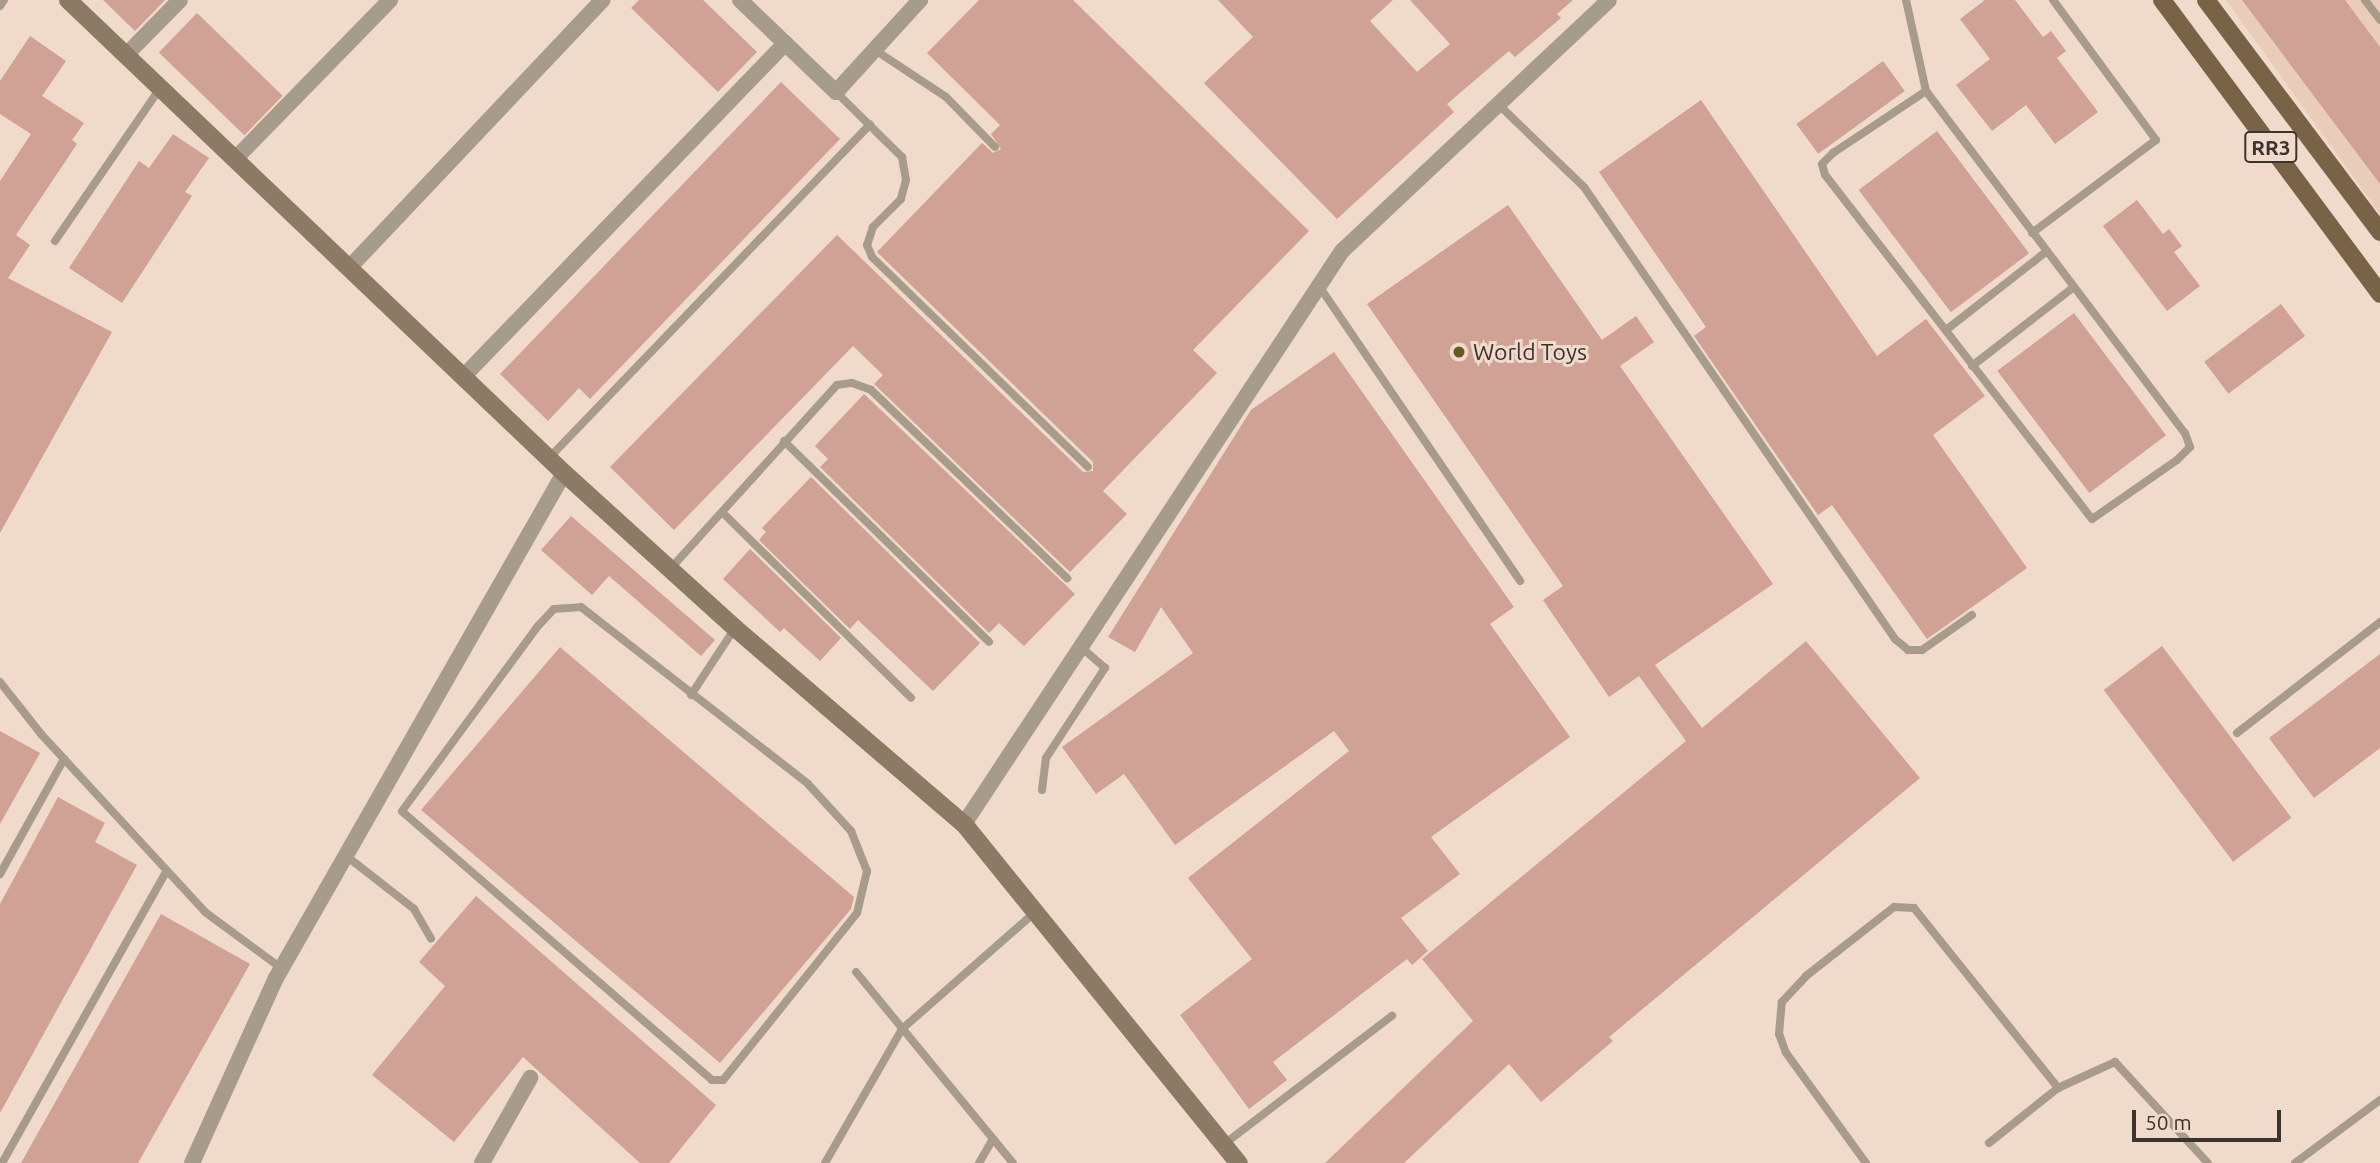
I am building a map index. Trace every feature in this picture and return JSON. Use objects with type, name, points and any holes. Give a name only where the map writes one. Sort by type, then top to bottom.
[{"type":"main road","name":"RR3","points":[[2162,0],[2380,294]]},
{"type":"main road","name":"RR3","points":[[2206,0],[2380,232]]},
{"type":"street","points":[[68,0],[564,473],[735,628],[964,824],[1238,1163]]},
{"type":"street","points":[[127,55],[180,0]]},
{"type":"street","points":[[235,159],[390,0]]},
{"type":"street","points":[[349,268],[602,0]]},
{"type":"street","points":[[740,0],[836,92],[920,0]]},
{"type":"street","points":[[964,824],[1079,645],[1319,286],[1364,229],[1609,0]]},
{"type":"street","points":[[463,377],[785,43]]},
{"type":"street","points":[[192,1163],[281,968],[564,473]]},
{"type":"street","points":[[482,1163],[530,1078]]},
{"type":"lane","points":[[0,6],[4,0]]},
{"type":"lane","points":[[1906,0],[1926,91],[2185,433],[2190,447],[2177,460],[2092,519],[1825,175],[1822,164],[1926,91]]},
{"type":"lane","points":[[2032,233],[2156,140],[2053,0]]},
{"type":"lane","points":[[2365,0],[2380,20]]},
{"type":"lane","points":[[875,50],[946,97],[995,148]]},
{"type":"lane","points":[[55,242],[160,88]]},
{"type":"lane","points":[[836,92],[902,157],[906,180],[901,199],[873,227],[867,245],[872,257],[1088,467]]},
{"type":"lane","points":[[1498,104],[1584,187],[1895,639],[1908,650],[1922,650],[1972,615]]},
{"type":"lane","points":[[549,459],[870,125]]},
{"type":"lane","points":[[1946,330],[2048,251]]},
{"type":"lane","points":[[1319,286],[1520,581]]},
{"type":"lane","points":[[1972,366],[2074,287]]},
{"type":"lane","points":[[671,568],[837,386],[852,383],[871,390],[1067,578]]},
{"type":"lane","points":[[784,441],[989,642]]},
{"type":"lane","points":[[722,512],[911,698]]},
{"type":"lane","points":[[581,607],[691,695],[807,784],[851,831],[867,872],[857,914],[723,1080],[712,1080],[402,811],[554,610],[581,607]]},
{"type":"lane","points":[[2237,733],[2380,622]]},
{"type":"lane","points":[[691,695],[735,628]]},
{"type":"lane","points":[[1042,790],[1046,758],[1105,668],[1079,645]]},
{"type":"lane","points":[[0,682],[64,759],[205,912],[281,968]]},
{"type":"lane","points":[[0,874],[64,759]]},
{"type":"lane","points":[[345,855],[414,909],[431,938]]},
{"type":"lane","points":[[2,1163],[166,872]]},
{"type":"lane","points":[[1866,1163],[1786,1053],[1779,1034],[1782,1002],[1806,976],[1894,906],[1914,908],[2058,1088]]},
{"type":"lane","points":[[825,1163],[902,1029],[1035,912]]},
{"type":"lane","points":[[856,972],[1013,1163]]},
{"type":"lane","points":[[1223,1145],[1392,1016]]},
{"type":"lane","points":[[1989,1143],[2058,1088],[2115,1062],[2208,1163]]},
{"type":"lane","points":[[2295,1163],[2380,1100]]},
{"type":"lane","points":[[979,1163],[993,1139]]},
{"type":"shaded area","points":[[2226,0],[2380,0],[2380,214]]},
{"type":"building","points":[[103,0],[165,0],[135,31]]},
{"type":"building","points":[[639,0],[703,0],[757,52],[718,92],[631,8]]},
{"type":"building","points":[[979,0],[1073,0],[1309,231],[1193,350],[1217,373],[1103,491],[1127,514],[1070,572],[874,384],[883,375],[853,346],[674,530],[610,467],[837,235],[1083,472],[1093,471],[1093,462],[877,252],[982,143],[993,153],[1001,149],[991,134],[1000,125],[927,53]]},
{"type":"building","points":[[1218,0],[1393,0],[1370,21],[1417,72],[1450,44],[1410,0],[1573,0],[1557,14],[1561,18],[1515,57],[1509,51],[1447,104],[1454,112],[1337,219],[1204,83],[1253,37]]},
{"type":"building","points":[[1985,0],[2015,0],[2043,37],[2051,31],[2066,51],[2057,58],[2098,112],[2055,144],[2026,105],[1992,131],[1956,85],[1990,59],[1960,19]]},
{"type":"building","points":[[2242,0],[2345,0],[2380,47],[2380,184]]},
{"type":"building","points":[[197,13],[283,96],[244,135],[159,53]]},
{"type":"building","points":[[30,36],[66,61],[42,96],[84,123],[72,140],[77,144],[16,235],[30,245],[8,278],[112,332],[0,533],[0,181],[31,134],[0,114],[0,81]]},
{"type":"building","points":[[1883,61],[1905,91],[1818,154],[1796,124]]},
{"type":"building","points":[[781,82],[840,139],[590,399],[579,388],[548,421],[500,374]]},
{"type":"building","points":[[1701,100],[1877,356],[1926,319],[1985,396],[1933,435],[2027,568],[1927,639],[1832,505],[1818,515],[1694,336],[1706,327],[1599,172]]},
{"type":"building","points":[[1937,131],[2029,253],[1951,312],[1859,190]]},
{"type":"building","points":[[173,134],[209,158],[185,192],[192,196],[122,303],[69,268],[139,161],[149,168]]},
{"type":"building","points":[[2137,200],[2163,234],[2169,229],[2182,246],[2174,252],[2200,286],[2167,311],[2103,226]]},
{"type":"building","points":[[1508,205],[1602,340],[1636,316],[1654,342],[1620,366],[1773,584],[1655,665],[1702,728],[1806,641],[1920,778],[1609,1037],[1613,1041],[1541,1102],[1509,1064],[1404,1163],[1325,1163],[1473,1021],[1422,959],[1686,741],[1639,676],[1609,697],[1543,600],[1563,586],[1367,304]]},
{"type":"building","points":[[2281,304],[2305,336],[2228,394],[2204,362]]},
{"type":"building","points":[[2074,313],[2166,435],[2089,493],[1997,371]]},
{"type":"building","points":[[1334,352],[1514,607],[1490,624],[1570,737],[1431,837],[1460,874],[1401,918],[1428,951],[1412,965],[1407,959],[1273,1062],[1287,1080],[1249,1109],[1180,1015],[1252,959],[1188,878],[1349,751],[1334,731],[1175,845],[1124,774],[1096,794],[1062,747],[1193,653],[1161,607],[1135,652],[1108,637],[1251,410]]},
{"type":"building","points":[[864,394],[1075,594],[1024,646],[999,623],[989,633],[820,467],[828,459],[815,446]]},
{"type":"building","points":[[811,477],[980,643],[933,691],[858,620],[850,629],[759,540],[766,532],[762,528]]},
{"type":"building","points":[[571,516],[715,640],[701,656],[609,576],[592,595],[541,550]]},
{"type":"building","points":[[750,549],[841,638],[820,661],[784,628],[780,632],[723,579]]},
{"type":"building","points":[[2162,646],[2291,818],[2233,862],[2104,690]]},
{"type":"building","points":[[560,647],[854,897],[851,909],[720,1063],[421,810]]},
{"type":"building","points":[[2380,654],[2380,748],[2314,798],[2269,738]]},
{"type":"building","points":[[0,731],[40,753],[0,824]]},
{"type":"building","points":[[58,797],[105,823],[95,842],[137,865],[0,1113],[0,904]]},
{"type":"building","points":[[476,896],[716,1105],[669,1163],[640,1163],[523,1057],[454,1142],[372,1075],[445,986],[419,962]]},
{"type":"building","points":[[161,914],[250,964],[138,1163],[21,1163]]},
{"type":"place","name":"World Toys","points":[[1459,352]]}]
